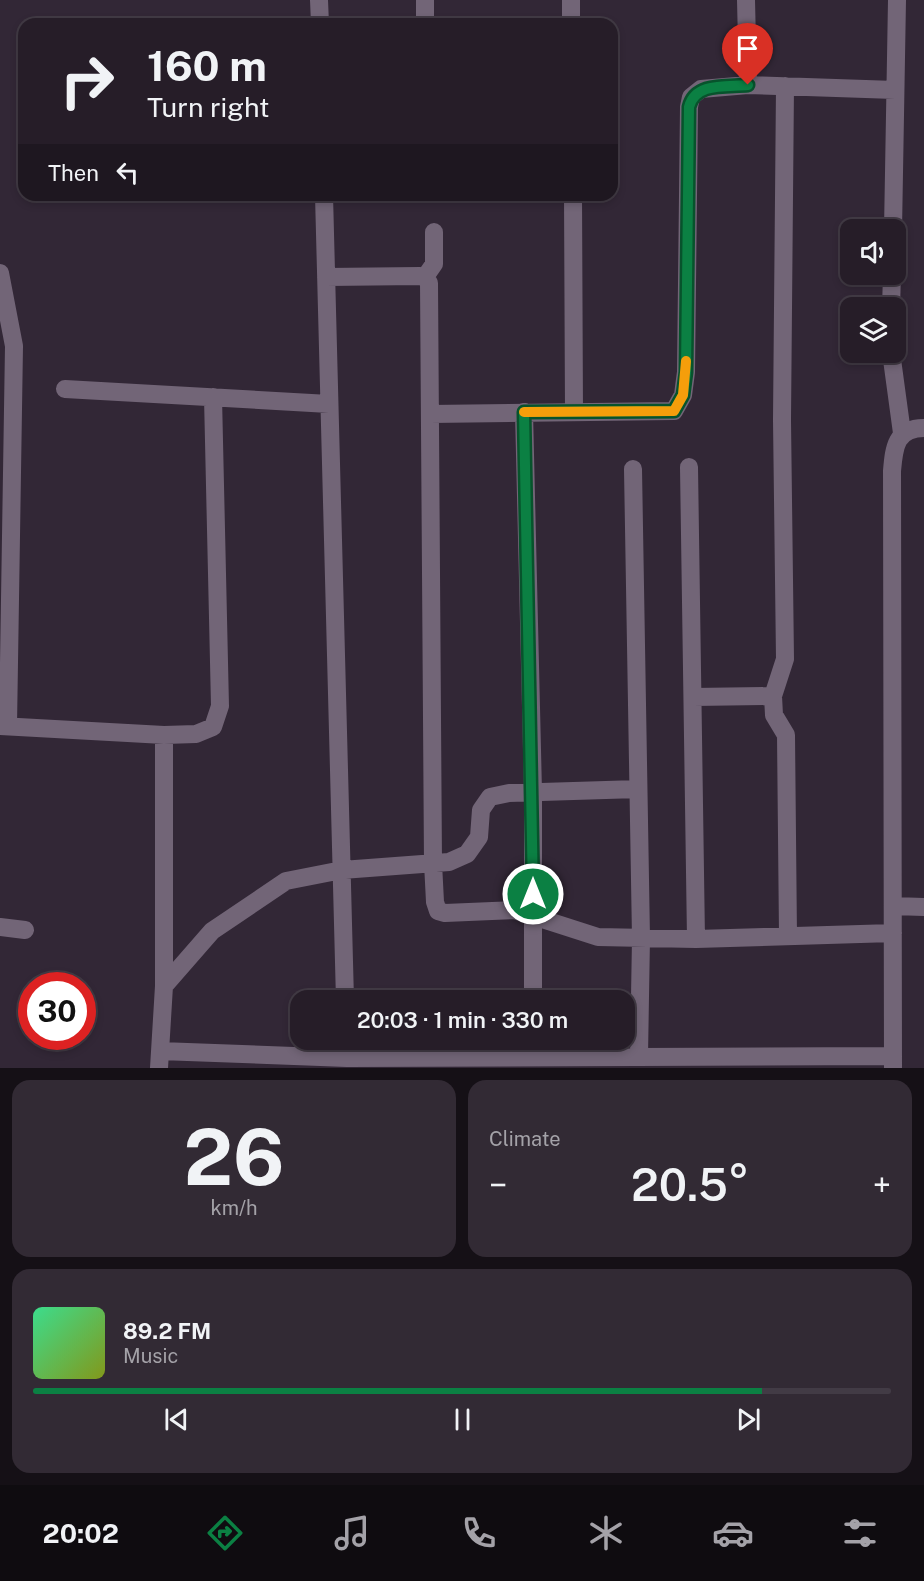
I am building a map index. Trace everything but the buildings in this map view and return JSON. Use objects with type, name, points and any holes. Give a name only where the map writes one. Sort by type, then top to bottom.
[{"type":"street","points":[[319,0],[320,18]]},
{"type":"street","points":[[425,0],[425,18]]},
{"type":"street","points":[[571,0],[571,18]]},
{"type":"street","points":[[746,0],[748,85]]},
{"type":"street","points":[[893,219],[897,0]]},
{"type":"street","points":[[430,414],[674,411],[680,403],[686,372],[689,107],[691,97],[701,89],[748,85],[895,90]]},
{"type":"street","points":[[785,86],[782,420],[785,659],[773,696],[774,715],[786,735],[788,936]]},
{"type":"street","points":[[324,201],[345,990]]},
{"type":"street","points":[[573,201],[574,411]]},
{"type":"street","points":[[425,277],[434,264],[434,232]]},
{"type":"street","points":[[0,273],[14,346],[8,411],[4,726],[164,735],[196,734],[213,727],[220,706],[213,398]]},
{"type":"street","points":[[326,277],[425,277]]},
{"type":"street","points":[[425,277],[429,283],[434,863],[435,902],[438,911],[445,913],[514,910],[598,938],[696,939],[893,933]]},
{"type":"street","points":[[892,363],[902,433]]},
{"type":"street","points":[[65,389],[329,404]]},
{"type":"street","points":[[524,412],[533,792],[532,990]]},
{"type":"street","points":[[559,1050],[639,1056],[893,1062],[892,471],[894,446],[902,433],[913,428],[924,428]]},
{"type":"street","points":[[689,467],[696,939]]},
{"type":"street","points":[[633,469],[641,938],[639,1056]]},
{"type":"street","points":[[693,697],[773,696]]},
{"type":"street","points":[[164,735],[164,986],[160,1059],[327,1050]]},
{"type":"street","points":[[164,986],[212,931],[286,881],[342,870],[449,862],[467,854],[480,837],[481,810],[490,797],[509,793],[638,789]]},
{"type":"street","points":[[893,906],[924,907]]},
{"type":"street","points":[[0,927],[25,930]]},
{"type":"slow traffic","points":[[524,412],[674,411],[683,395],[686,361]]},
{"type":"route","points":[[533,894],[533,792],[524,412],[674,411],[680,403],[686,372],[689,107],[691,97],[701,89],[748,85]]}]
